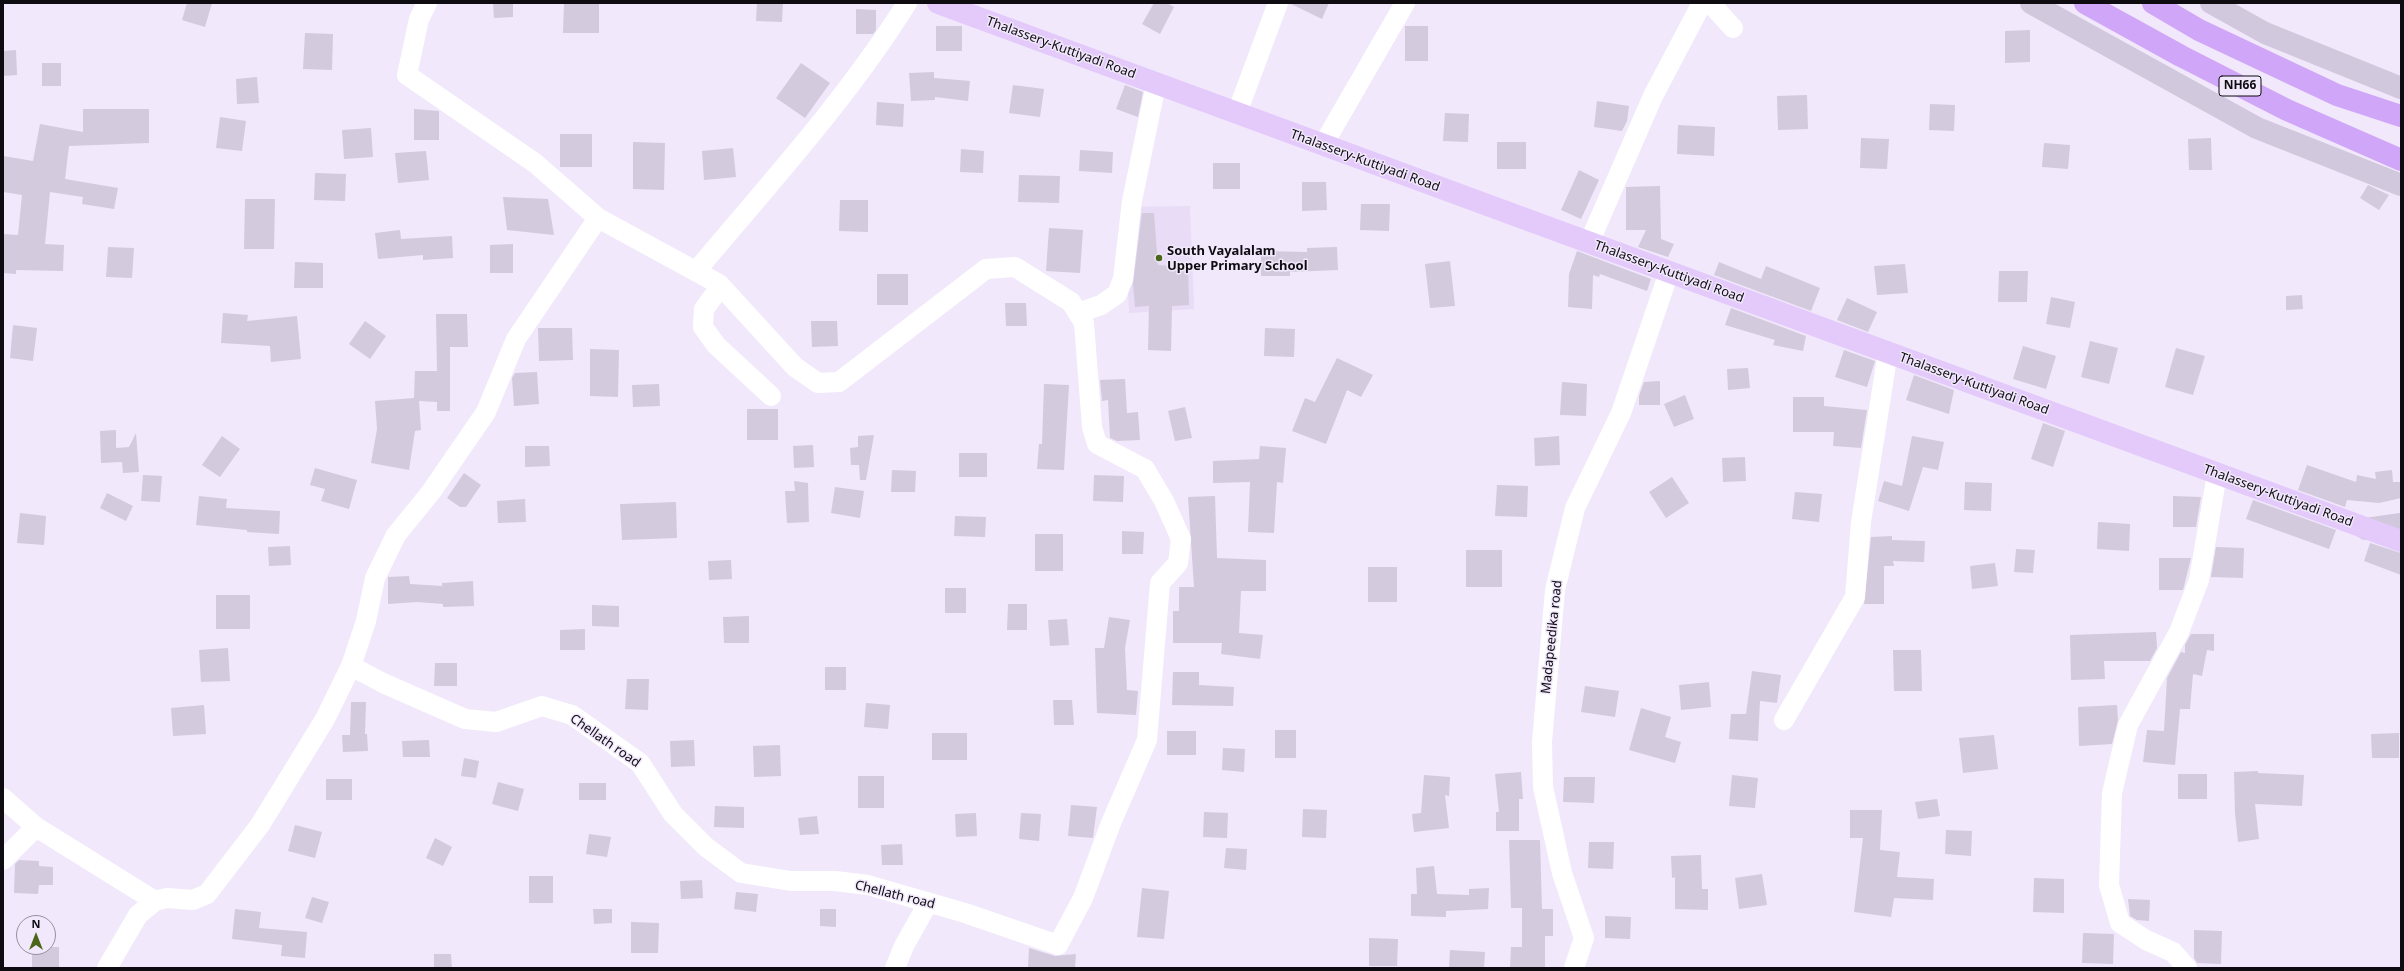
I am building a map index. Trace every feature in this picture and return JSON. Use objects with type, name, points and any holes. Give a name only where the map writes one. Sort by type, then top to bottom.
[{"type":"highway","name":"NH66","points":[[2085,3],[2181,56],[2286,110],[2401,160]]},
{"type":"highway","name":"NH66","points":[[2153,3],[2198,30],[2330,92],[2401,116]]},
{"type":"main road","name":"Thalassery-Kuttiyadi Road","points":[[938,3],[2401,541]]},
{"type":"street","points":[[427,3],[419,19],[407,75],[535,163],[598,218],[697,270],[720,286],[795,367],[818,383],[839,382],[986,269],[1015,267],[1071,302],[1078,313],[1101,305],[1117,294],[1123,279],[1132,201],[1156,84]]},
{"type":"street","points":[[697,270],[794,154],[881,44],[907,3]]},
{"type":"street","points":[[1237,113],[1278,3]]},
{"type":"street","points":[[1323,145],[1405,3]]},
{"type":"street","points":[[1589,243],[1653,96],[1702,3]]},
{"type":"street","points":[[1710,3],[1733,28]]},
{"type":"street","points":[[2031,3],[2257,128],[2401,185]]},
{"type":"street","points":[[2210,3],[2265,34],[2401,88]]},
{"type":"street","points":[[107,968],[138,915],[155,901],[167,898],[193,900],[207,894],[220,879],[260,824],[325,720],[350,666],[366,621],[375,578],[396,535],[431,492],[486,412],[516,339],[598,218]]},
{"type":"street","name":"Madapeedika road","points":[[1574,968],[1584,938],[1562,872],[1543,787],[1542,742],[1555,590],[1575,508],[1621,413],[1669,272]]},
{"type":"street","points":[[720,286],[704,309],[703,327],[716,346],[771,396]]},
{"type":"street","name":"Chellath road","points":[[350,666],[382,684],[465,720],[496,722],[542,706],[572,715],[640,763],[673,814],[706,847],[741,873],[791,881],[835,881],[868,885],[965,913],[1058,945],[1083,898],[1111,823],[1147,740],[1160,582],[1178,564],[1181,539],[1164,501],[1145,469],[1097,444],[1092,427],[1084,323],[1078,313]]},
{"type":"street","points":[[1784,720],[1855,597],[1861,522],[1888,352]]},
{"type":"street","points":[[2187,968],[2174,952],[2146,940],[2120,923],[2109,885],[2112,793],[2128,725],[2179,632],[2199,580],[2217,474]]},
{"type":"street","points":[[2366,529],[2401,524]]},
{"type":"street","points":[[3,798],[36,828],[155,901]]},
{"type":"street","points":[[3,860],[36,828]]},
{"type":"street","points":[[895,968],[904,946],[928,903]]},
{"type":"shaded area","name":"South Vayalalam Upper Primary School","points":[[1190,206],[1194,309],[1129,313],[1125,207]]},
{"type":"building","points":[[187,3],[212,3],[205,27],[182,20]]},
{"type":"building","points":[[493,3],[513,3],[513,17],[494,18]]},
{"type":"building","points":[[564,3],[599,3],[599,33],[563,33]]},
{"type":"building","points":[[757,3],[783,3],[782,22],[756,21]]},
{"type":"building","points":[[1154,3],[1167,3],[1174,7],[1160,34],[1142,24]]},
{"type":"building","points":[[1289,3],[1329,3],[1322,19]]},
{"type":"building","points":[[856,9],[876,10],[876,30],[873,34],[856,34]]},
{"type":"building","points":[[936,26],[962,26],[962,51],[936,51]]},
{"type":"building","points":[[1405,26],[1428,26],[1428,61],[1405,61]]},
{"type":"building","points":[[2030,30],[2030,62],[2005,63],[2005,31]]},
{"type":"building","points":[[305,33],[333,34],[332,70],[303,69]]},
{"type":"building","points":[[16,50],[17,75],[3,76],[3,51]]},
{"type":"building","points":[[42,63],[61,63],[61,86],[42,86]]},
{"type":"building","points":[[801,63],[830,83],[805,118],[776,98]]},
{"type":"building","points":[[934,72],[934,78],[970,81],[968,101],[935,97],[935,100],[911,101],[909,73]]},
{"type":"building","points":[[257,77],[259,103],[237,104],[236,79]]},
{"type":"building","points":[[1013,85],[1044,89],[1040,117],[1009,113]]},
{"type":"building","points":[[1125,85],[1143,92],[1138,117],[1116,109]]},
{"type":"building","points":[[1807,95],[1808,129],[1778,130],[1777,96]]},
{"type":"building","points":[[1597,101],[1629,106],[1627,121],[1622,131],[1594,127]]},
{"type":"building","points":[[877,102],[904,104],[903,127],[876,125]]},
{"type":"building","points":[[1930,104],[1955,105],[1954,131],[1929,130]]},
{"type":"building","points":[[83,109],[149,109],[149,143],[69,146],[65,179],[118,188],[114,209],[82,204],[83,197],[50,192],[45,244],[64,245],[63,271],[16,270],[16,274],[3,273],[3,234],[18,235],[22,195],[3,192],[3,156],[33,161],[40,124],[83,132]]},
{"type":"building","points":[[414,109],[439,111],[439,140],[414,140]]},
{"type":"building","points":[[1445,113],[1469,114],[1468,142],[1443,141]]},
{"type":"building","points":[[220,117],[246,121],[242,151],[216,148]]},
{"type":"building","points":[[1678,125],[1715,127],[1714,156],[1677,154]]},
{"type":"building","points":[[371,128],[373,157],[344,159],[342,130]]},
{"type":"building","points":[[560,134],[592,134],[592,167],[560,167]]},
{"type":"building","points":[[1861,138],[1889,139],[1887,169],[1860,168]]},
{"type":"building","points":[[2211,138],[2212,170],[2189,170],[2188,139]]},
{"type":"building","points":[[633,142],[665,143],[664,190],[633,189]]},
{"type":"building","points":[[1497,142],[1526,142],[1526,169],[1497,169]]},
{"type":"building","points":[[2044,143],[2070,145],[2068,169],[2042,167]]},
{"type":"building","points":[[733,148],[736,177],[704,180],[702,151]]},
{"type":"building","points":[[961,149],[984,151],[983,173],[960,172]]},
{"type":"building","points":[[1080,150],[1113,152],[1112,173],[1079,171]]},
{"type":"building","points":[[426,151],[429,180],[398,183],[395,153]]},
{"type":"building","points":[[1213,163],[1240,163],[1240,189],[1213,189]]},
{"type":"building","points":[[1579,170],[1599,180],[1581,219],[1561,210]]},
{"type":"building","points":[[315,173],[346,174],[345,201],[314,200]]},
{"type":"building","points":[[1019,175],[1060,176],[1059,203],[1018,202]]},
{"type":"building","points":[[1302,182],[1326,182],[1327,210],[1302,211]]},
{"type":"building","points":[[2368,185],[2389,195],[2379,210],[2360,198]]},
{"type":"building","points":[[1660,186],[1661,239],[1674,244],[1668,257],[1638,247],[1646,230],[1626,230],[1626,187]]},
{"type":"building","points":[[503,197],[548,199],[554,235],[507,230]]},
{"type":"building","points":[[245,199],[275,199],[274,249],[244,249]]},
{"type":"building","points":[[840,200],[868,200],[868,232],[839,231]]},
{"type":"building","points":[[1361,204],[1390,204],[1389,231],[1360,230]]},
{"type":"building","points":[[1142,213],[1154,213],[1158,265],[1188,267],[1189,305],[1172,306],[1171,351],[1148,350],[1149,306],[1135,307],[1133,284]]},
{"type":"building","points":[[1049,228],[1083,230],[1080,273],[1046,271]]},
{"type":"building","points":[[400,230],[401,239],[452,236],[453,258],[423,260],[423,255],[378,259],[375,233]]},
{"type":"building","points":[[513,244],[513,273],[490,273],[490,245]]},
{"type":"building","points":[[108,247],[134,248],[132,278],[106,277]]},
{"type":"building","points":[[1337,247],[1338,270],[1290,272],[1290,276],[1261,276],[1261,251],[1307,252],[1307,248]]},
{"type":"building","points":[[1577,251],[1651,279],[1647,291],[1600,274],[1599,277],[1593,275],[1592,309],[1568,307],[1569,274]]},
{"type":"building","points":[[1450,261],[1455,306],[1430,308],[1425,264]]},
{"type":"building","points":[[295,262],[323,263],[323,288],[294,288]]},
{"type":"building","points":[[1719,262],[1761,279],[1766,266],[1820,288],[1811,311],[1714,275]]},
{"type":"building","points":[[1905,264],[1908,293],[1877,295],[1874,266]]},
{"type":"building","points":[[1999,271],[2028,271],[2027,302],[1998,302]]},
{"type":"building","points":[[877,274],[908,274],[908,305],[877,305]]},
{"type":"building","points":[[2302,295],[2303,309],[2286,310],[2286,296]]},
{"type":"building","points":[[2051,297],[2075,302],[2070,328],[2046,324]]},
{"type":"building","points":[[1847,298],[1877,312],[1868,332],[1837,320]]},
{"type":"building","points":[[1005,303],[1026,303],[1027,326],[1006,326]]},
{"type":"building","points":[[1731,308],[1806,336],[1803,351],[1773,345],[1775,340],[1725,325]]},
{"type":"building","points":[[223,313],[248,315],[247,321],[297,316],[301,359],[271,362],[270,346],[221,343]]},
{"type":"building","points":[[436,314],[467,314],[468,347],[450,347],[450,411],[437,411],[437,402],[419,401],[421,430],[415,431],[409,470],[371,463],[377,429],[375,401],[414,398],[415,371],[437,371]]},
{"type":"building","points":[[365,321],[386,336],[370,359],[349,344]]},
{"type":"building","points":[[811,321],[837,321],[838,346],[812,347]]},
{"type":"building","points":[[13,325],[37,328],[33,361],[10,358]]},
{"type":"building","points":[[538,328],[572,328],[573,360],[539,361]]},
{"type":"building","points":[[1265,328],[1295,329],[1294,357],[1264,356]]},
{"type":"building","points":[[2090,341],[2118,348],[2109,384],[2081,377]]},
{"type":"building","points":[[2023,346],[2056,356],[2046,389],[2013,379]]},
{"type":"building","points":[[2176,348],[2205,356],[2193,395],[2165,387]]},
{"type":"building","points":[[590,349],[619,350],[618,397],[590,396]]},
{"type":"building","points":[[1844,350],[1875,361],[1867,387],[1835,377]]},
{"type":"building","points":[[1337,358],[1373,375],[1361,397],[1347,390],[1326,444],[1292,431],[1305,398],[1315,402]]},
{"type":"building","points":[[1748,368],[1750,388],[1728,390],[1727,369]]},
{"type":"building","points":[[537,372],[539,404],[514,406],[512,378],[515,373]]},
{"type":"building","points":[[1914,375],[1954,390],[1949,414],[1906,400]]},
{"type":"building","points":[[1125,379],[1127,413],[1138,412],[1140,440],[1117,441],[1110,438],[1108,400],[1102,401],[1100,380]]},
{"type":"building","points":[[1660,381],[1660,405],[1639,405],[1639,396],[1644,382]]},
{"type":"building","points":[[1562,382],[1587,384],[1586,416],[1560,415]]},
{"type":"building","points":[[659,384],[660,406],[633,407],[632,385]]},
{"type":"building","points":[[1044,384],[1069,385],[1064,470],[1037,469],[1039,444],[1042,444]]},
{"type":"building","points":[[1685,395],[1694,419],[1674,427],[1664,404]]},
{"type":"building","points":[[1793,397],[1824,397],[1824,406],[1867,410],[1861,448],[1833,446],[1834,432],[1793,432]]},
{"type":"building","points":[[1185,407],[1192,438],[1175,441],[1168,411]]},
{"type":"building","points":[[747,409],[778,409],[778,440],[747,440]]},
{"type":"building","points":[[2043,423],[2065,431],[2053,467],[2031,459]]},
{"type":"building","points":[[116,430],[116,448],[129,447],[136,433],[139,472],[123,473],[122,462],[101,463],[100,431]]},
{"type":"building","points":[[874,435],[866,480],[860,480],[859,465],[851,465],[850,448],[858,447],[858,436]]},
{"type":"building","points":[[222,436],[240,449],[220,477],[202,465]]},
{"type":"building","points":[[1559,436],[1560,465],[1535,466],[1534,438]]},
{"type":"building","points":[[1912,436],[1944,442],[1938,470],[1923,467],[1909,511],[1878,501],[1884,481],[1902,486]]},
{"type":"building","points":[[813,445],[814,467],[794,468],[793,446]]},
{"type":"building","points":[[525,446],[549,446],[550,466],[525,467]]},
{"type":"building","points":[[1260,446],[1286,448],[1283,483],[1277,482],[1274,533],[1248,532],[1250,482],[1213,483],[1213,461],[1259,459]]},
{"type":"building","points":[[959,453],[987,453],[987,477],[959,477]]},
{"type":"building","points":[[1745,457],[1746,481],[1723,482],[1722,458]]},
{"type":"building","points":[[2307,465],[2356,482],[2357,475],[2376,479],[2375,472],[2392,470],[2393,482],[2401,482],[2401,498],[2379,503],[2347,500],[2345,507],[2298,490]]},
{"type":"building","points":[[315,468],[357,480],[349,509],[321,501],[325,489],[310,485]]},
{"type":"building","points":[[892,470],[916,471],[915,492],[891,492]]},
{"type":"building","points":[[464,473],[481,485],[466,507],[460,507],[447,498]]},
{"type":"building","points":[[143,475],[162,476],[160,502],[141,501]]},
{"type":"building","points":[[1094,475],[1124,476],[1123,502],[1093,501]]},
{"type":"building","points":[[1672,477],[1689,503],[1666,518],[1649,492]]},
{"type":"building","points":[[794,481],[808,483],[809,522],[787,523],[785,491],[795,491]]},
{"type":"building","points":[[1965,482],[1992,483],[1991,511],[1964,510]]},
{"type":"building","points":[[1497,485],[1528,486],[1527,517],[1495,516]]},
{"type":"building","points":[[835,487],[864,491],[860,518],[831,513]]},
{"type":"building","points":[[1795,492],[1822,494],[1819,522],[1792,519]]},
{"type":"building","points":[[107,493],[133,506],[126,521],[100,508]]},
{"type":"building","points":[[199,496],[227,499],[226,508],[280,511],[279,534],[247,532],[247,530],[196,525]]},
{"type":"building","points":[[1215,496],[1217,558],[1266,560],[1266,591],[1241,591],[1239,633],[1263,635],[1260,659],[1221,654],[1222,643],[1173,643],[1173,611],[1179,611],[1179,587],[1194,587],[1188,497]]},
{"type":"building","points":[[2173,496],[2201,497],[2196,527],[2173,527]]},
{"type":"building","points":[[525,499],[526,522],[498,523],[497,501]]},
{"type":"building","points":[[2253,500],[2336,530],[2329,549],[2246,519]]},
{"type":"building","points":[[676,502],[677,538],[622,540],[620,504]]},
{"type":"building","points":[[20,513],[46,516],[44,545],[17,543]]},
{"type":"building","points":[[955,516],[986,517],[985,537],[954,536]]},
{"type":"building","points":[[2098,522],[2130,524],[2129,551],[2097,549]]},
{"type":"building","points":[[1122,531],[1144,532],[1143,554],[1122,554]]},
{"type":"building","points":[[1035,534],[1063,534],[1063,571],[1035,571]]},
{"type":"building","points":[[1892,536],[1892,540],[1925,541],[1924,562],[1893,561],[1894,566],[1884,566],[1884,604],[1864,604],[1871,537]]},
{"type":"building","points":[[2370,543],[2401,553],[2401,575],[2364,561]]},
{"type":"building","points":[[290,546],[291,565],[269,566],[268,547]]},
{"type":"building","points":[[2216,547],[2244,548],[2243,578],[2211,577]]},
{"type":"building","points":[[2016,549],[2035,550],[2033,573],[2014,572]]},
{"type":"building","points":[[1466,550],[1502,550],[1502,587],[1466,587]]},
{"type":"building","points":[[2159,558],[2191,558],[2183,590],[2159,590]]},
{"type":"building","points":[[731,560],[732,579],[709,580],[708,561]]},
{"type":"building","points":[[1995,563],[1998,586],[1972,589],[1970,566]]},
{"type":"building","points":[[1368,567],[1397,567],[1397,602],[1368,602]]},
{"type":"building","points":[[409,576],[410,584],[442,586],[442,583],[473,581],[474,606],[443,607],[443,604],[417,602],[388,604],[388,577]]},
{"type":"building","points":[[945,588],[966,588],[966,613],[945,613]]},
{"type":"building","points":[[216,595],[250,595],[250,629],[216,629]]},
{"type":"building","points":[[1008,604],[1027,604],[1027,630],[1007,630]]},
{"type":"building","points":[[592,605],[619,606],[619,627],[592,626]]},
{"type":"building","points":[[749,616],[749,643],[724,643],[723,617]]},
{"type":"building","points":[[1109,617],[1130,620],[1125,648],[1127,690],[1138,691],[1136,715],[1097,713],[1095,648],[1104,648]]},
{"type":"building","points":[[1067,619],[1069,645],[1050,646],[1048,620]]},
{"type":"building","points":[[585,629],[585,650],[560,650],[560,630]]},
{"type":"building","points":[[2156,632],[2157,648],[2150,661],[2104,661],[2105,679],[2071,680],[2070,635]]},
{"type":"building","points":[[2191,634],[2214,634],[2214,651],[2207,650],[2202,676],[2193,674],[2190,709],[2180,709],[2175,765],[2143,762],[2147,730],[2164,731],[2167,678],[2181,652],[2185,653],[2185,645]]},
{"type":"building","points":[[228,648],[230,681],[201,682],[199,650]]},
{"type":"building","points":[[1893,650],[1921,650],[1922,691],[1894,691]]},
{"type":"building","points":[[435,663],[457,663],[457,686],[434,686]]},
{"type":"building","points":[[825,667],[846,667],[846,690],[825,690]]},
{"type":"building","points":[[1752,671],[1781,675],[1777,703],[1760,701],[1758,741],[1729,739],[1731,714],[1746,714]]},
{"type":"building","points":[[1173,672],[1199,672],[1199,685],[1234,687],[1233,706],[1172,705]]},
{"type":"building","points":[[627,679],[649,679],[648,710],[625,709]]},
{"type":"building","points":[[1709,682],[1711,707],[1681,710],[1679,685]]},
{"type":"building","points":[[1585,686],[1619,691],[1615,717],[1581,712]]},
{"type":"building","points":[[1053,700],[1072,700],[1074,725],[1054,725]]},
{"type":"building","points":[[351,702],[366,702],[365,734],[367,734],[368,751],[343,752],[342,735],[350,735]]},
{"type":"building","points":[[866,703],[890,705],[888,729],[864,727]]},
{"type":"building","points":[[204,705],[206,734],[173,736],[171,708]]},
{"type":"building","points":[[2117,705],[2118,720],[2112,744],[2079,746],[2078,707]]},
{"type":"building","points":[[1641,708],[1671,717],[1665,737],[1681,742],[1675,763],[1629,750]]},
{"type":"building","points":[[1275,730],[1296,730],[1296,758],[1275,758]]},
{"type":"building","points":[[1167,731],[1196,731],[1196,755],[1167,755]]},
{"type":"building","points":[[932,733],[967,733],[967,760],[932,760]]},
{"type":"building","points":[[2399,733],[2399,758],[2372,758],[2371,734]]},
{"type":"building","points":[[1994,735],[1998,769],[1963,773],[1959,738]]},
{"type":"building","points":[[429,740],[430,757],[403,757],[402,741]]},
{"type":"building","points":[[694,740],[695,766],[671,767],[670,741]]},
{"type":"building","points":[[780,745],[781,776],[754,777],[753,746]]},
{"type":"building","points":[[1223,748],[1245,749],[1244,772],[1222,770]]},
{"type":"building","points":[[464,758],[479,761],[476,778],[461,776]]},
{"type":"building","points":[[2258,771],[2258,773],[2304,775],[2302,806],[2255,804],[2259,839],[2238,842],[2235,813],[2234,772]]},
{"type":"building","points":[[1521,772],[1523,799],[1519,799],[1519,831],[1496,831],[1496,812],[1499,812],[1495,774]]},
{"type":"building","points":[[2178,774],[2207,774],[2207,799],[2178,799]]},
{"type":"building","points":[[1424,775],[1450,777],[1449,796],[1445,795],[1449,828],[1414,832],[1412,814],[1421,813]]},
{"type":"building","points":[[1732,775],[1758,778],[1755,808],[1729,806]]},
{"type":"building","points":[[858,776],[884,776],[884,808],[858,808]]},
{"type":"building","points":[[1564,777],[1595,777],[1594,803],[1563,802]]},
{"type":"building","points":[[326,779],[352,779],[352,800],[326,800]]},
{"type":"building","points":[[498,782],[524,789],[518,811],[492,804]]},
{"type":"building","points":[[579,783],[606,783],[606,800],[579,800]]},
{"type":"building","points":[[1937,799],[1940,816],[1918,819],[1915,802]]},
{"type":"building","points":[[1071,805],[1097,807],[1093,838],[1068,836]]},
{"type":"building","points":[[715,806],[744,807],[744,828],[714,827]]},
{"type":"building","points":[[1303,809],[1327,810],[1326,838],[1302,837]]},
{"type":"building","points":[[1850,810],[1882,810],[1880,850],[1900,852],[1897,877],[1934,879],[1933,900],[1894,898],[1891,917],[1854,912],[1863,838],[1850,838]]},
{"type":"building","points":[[1204,812],[1228,813],[1227,838],[1203,837]]},
{"type":"building","points":[[976,813],[977,836],[956,837],[955,814]]},
{"type":"building","points":[[1021,813],[1041,814],[1039,841],[1019,839]]},
{"type":"building","points":[[817,816],[819,834],[800,835],[798,818]]},
{"type":"building","points":[[295,825],[322,832],[315,858],[288,851]]},
{"type":"building","points":[[1946,830],[1972,831],[1971,856],[1945,854]]},
{"type":"building","points":[[589,834],[611,837],[607,857],[586,854]]},
{"type":"building","points":[[435,838],[452,847],[443,866],[426,858]]},
{"type":"building","points":[[1509,840],[1540,840],[1542,909],[1553,909],[1553,936],[1545,936],[1545,968],[1510,968],[1511,947],[1522,947],[1522,908],[1511,908]]},
{"type":"building","points":[[1589,842],[1614,842],[1613,869],[1588,868]]},
{"type":"building","points":[[902,844],[903,865],[882,865],[881,845]]},
{"type":"building","points":[[1226,848],[1247,849],[1246,870],[1224,868]]},
{"type":"building","points":[[1701,855],[1702,889],[1708,889],[1708,910],[1675,909],[1675,877],[1672,878],[1671,856]]},
{"type":"building","points":[[19,860],[39,861],[39,866],[53,867],[53,885],[39,885],[38,894],[14,893],[15,864]]},
{"type":"building","points":[[1434,866],[1437,894],[1469,895],[1469,889],[1489,888],[1488,909],[1446,911],[1446,917],[1411,916],[1411,894],[1417,894],[1416,868]]},
{"type":"building","points":[[1762,874],[1767,905],[1739,909],[1735,878]]},
{"type":"building","points":[[529,876],[553,876],[553,903],[529,903]]},
{"type":"building","points":[[2034,878],[2064,879],[2064,913],[2033,912]]},
{"type":"building","points":[[702,880],[703,898],[681,899],[680,881]]},
{"type":"building","points":[[1142,888],[1169,891],[1164,939],[1137,937]]},
{"type":"building","points":[[736,892],[758,894],[756,912],[734,909]]},
{"type":"building","points":[[312,897],[329,902],[322,923],[305,918]]},
{"type":"building","points":[[2128,899],[2150,900],[2149,921],[2137,920],[2130,916]]},
{"type":"building","points":[[235,909],[261,912],[259,928],[307,932],[305,958],[281,956],[282,945],[232,939]]},
{"type":"building","points":[[593,909],[612,909],[612,923],[594,924]]},
{"type":"building","points":[[820,909],[836,909],[836,927],[820,926]]},
{"type":"building","points":[[1605,916],[1631,917],[1630,939],[1605,938]]},
{"type":"building","points":[[631,922],[659,923],[658,953],[631,953]]},
{"type":"building","points":[[2194,930],[2222,931],[2221,964],[2197,963],[2194,958]]},
{"type":"building","points":[[2083,933],[2114,934],[2113,964],[2082,963]]},
{"type":"building","points":[[1369,938],[1398,939],[1397,966],[1369,966]]},
{"type":"building","points":[[56,947],[59,947],[59,968],[32,968],[32,955],[56,955]]},
{"type":"building","points":[[1029,948],[1055,956],[1076,954],[1075,968],[1028,968]]},
{"type":"building","points":[[1450,950],[1485,952],[1484,968],[1449,968]]},
{"type":"building","points":[[434,954],[451,954],[452,968],[434,968]]},
{"type":"place","name":"South Vayalalam Upper Primary School","points":[[1159,258]]}]
